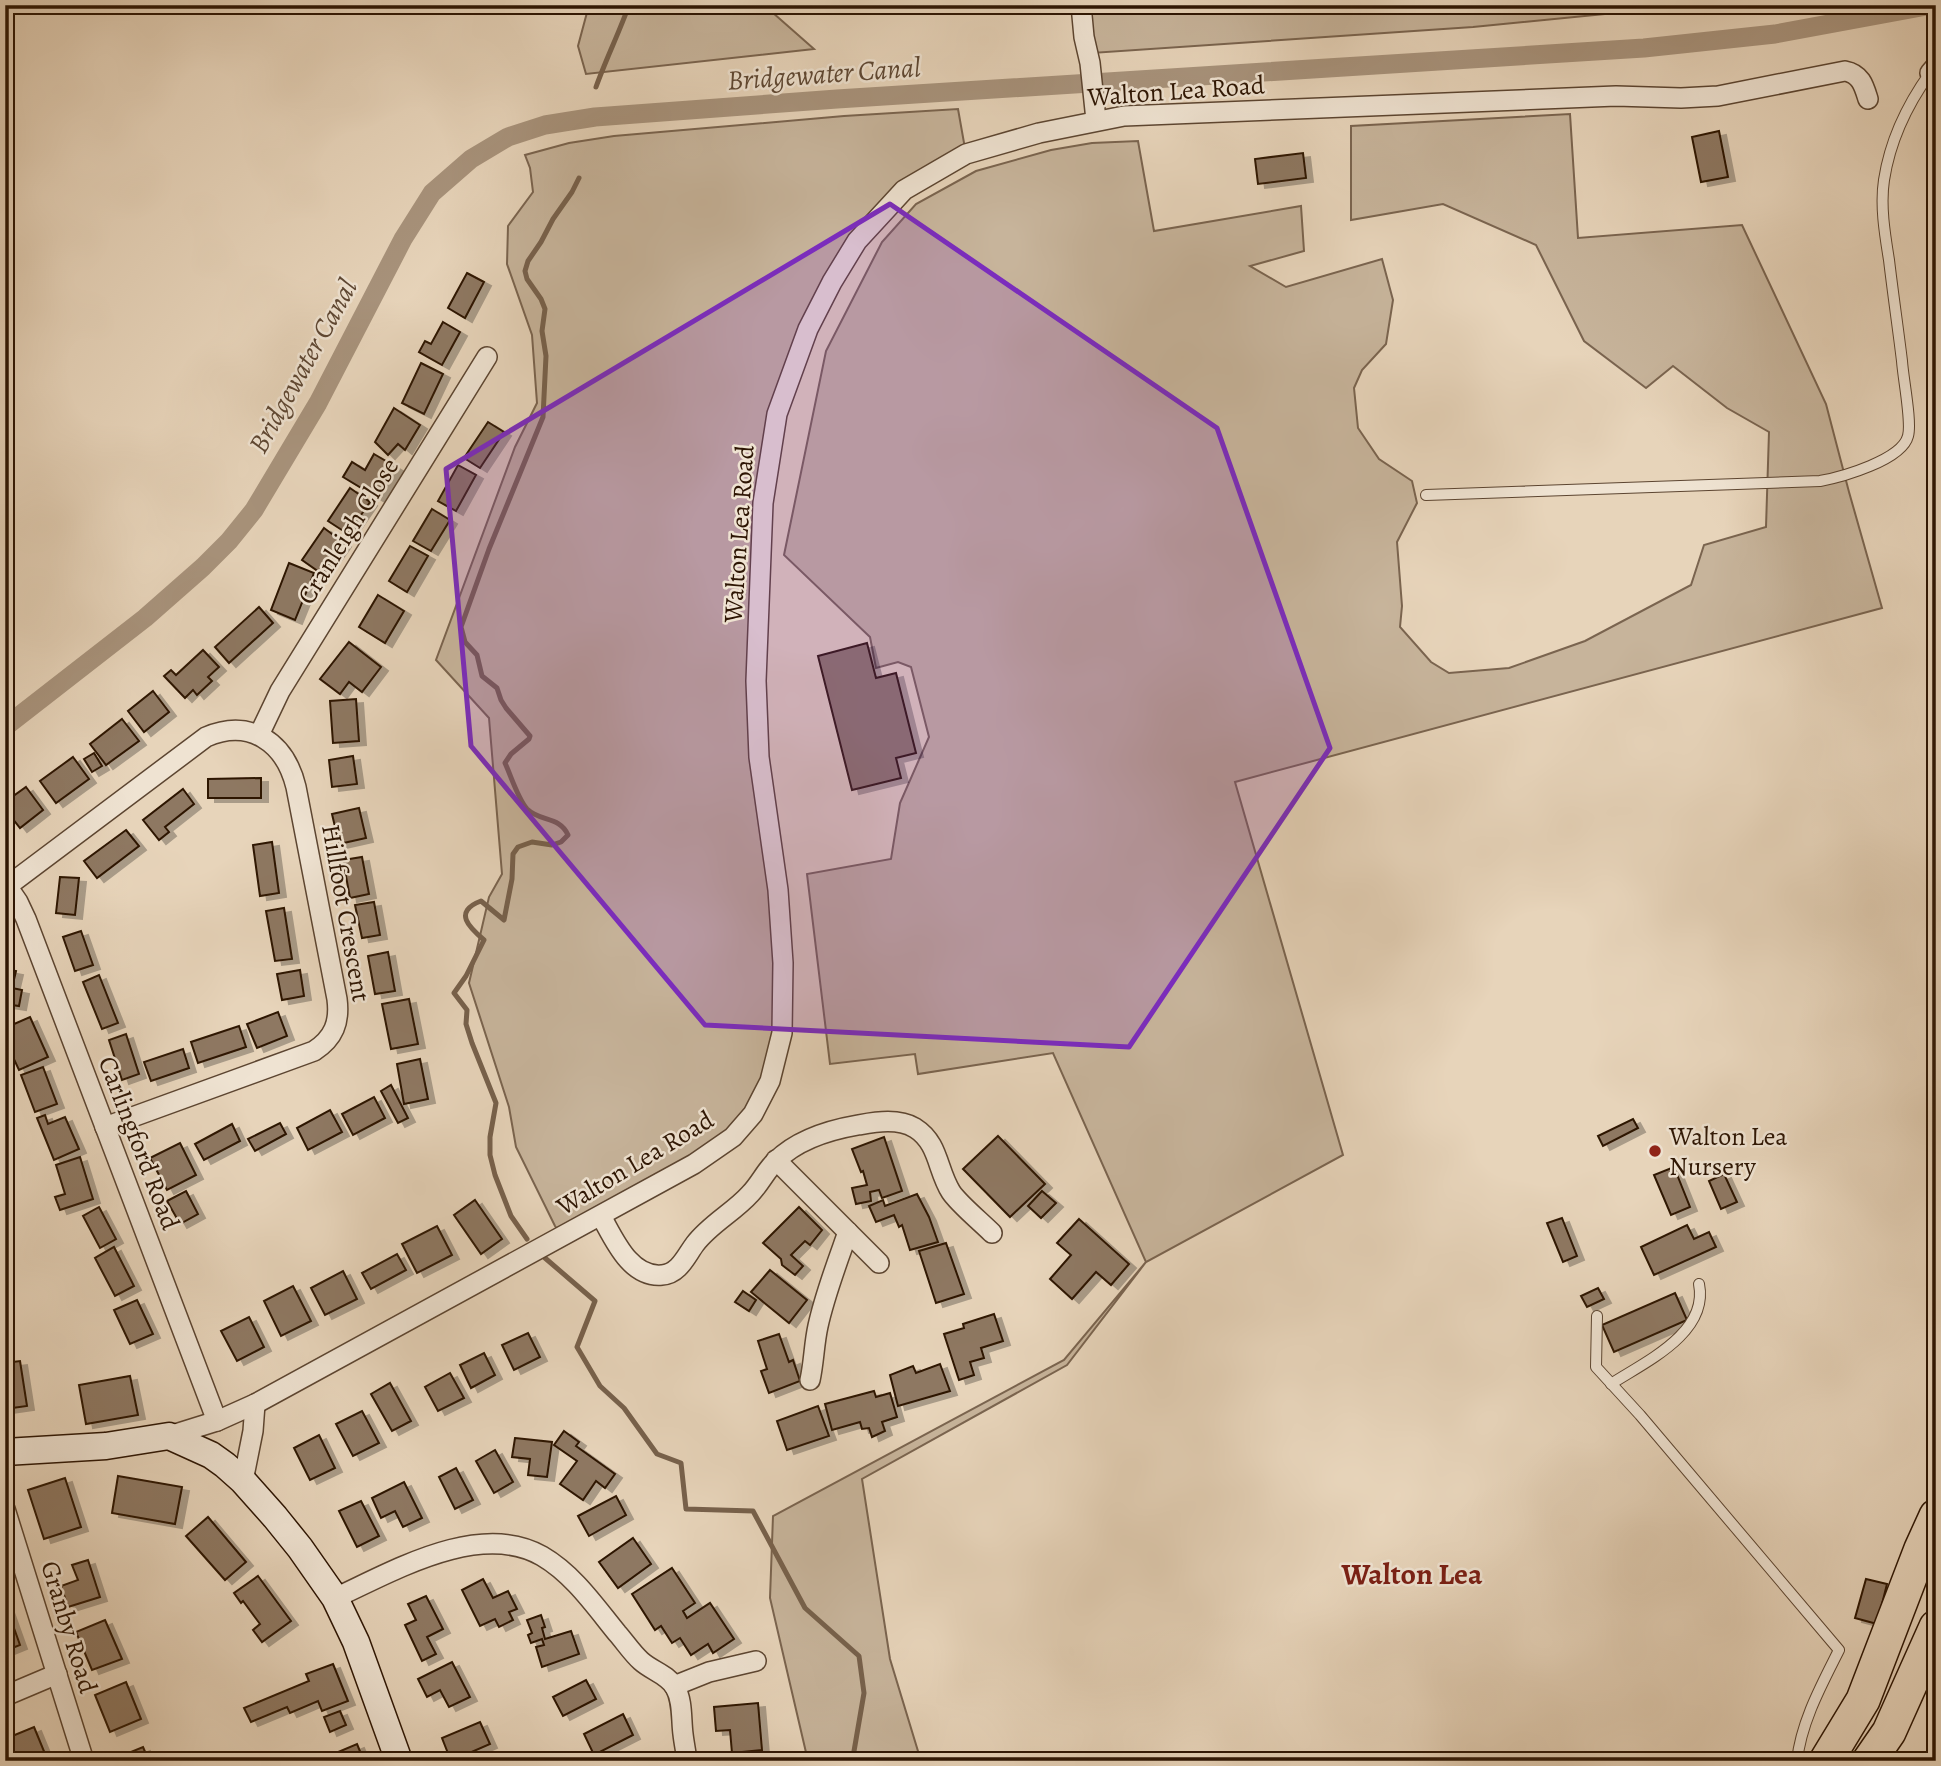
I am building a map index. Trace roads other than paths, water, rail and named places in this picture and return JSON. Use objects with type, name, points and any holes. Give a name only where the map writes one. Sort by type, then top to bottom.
[{"type":"highway","points":[[1826,1761],[1863,1700],[1936,1516]]},
{"type":"highway","points":[[1869,1761],[1889,1731],[1936,1627]]},
{"type":"street","points":[[1081,5],[1096,120]]},
{"type":"street","name":"Walton Lea Road","points":[[169,1436],[217,1421],[255,1404],[601,1216],[694,1164],[733,1137],[753,1114],[769,1081],[782,1033],[783,963],[778,890],[759,757],[756,681],[762,503],[777,414],[808,329],[857,241],[904,190],[966,154],[1038,133],[1124,116],[1616,96],[1718,96],[1845,71],[1852,72],[1861,79],[1868,99]]},
{"type":"street","name":"Cranleigh Close","points":[[259,735],[280,691],[487,357]]},
{"type":"street","points":[[6,887],[206,737],[227,730],[259,735]]},
{"type":"street","name":"Hillfoot Crescent","points":[[105,1127],[314,1051],[324,1045],[335,1028],[338,1019],[337,999],[293,775],[282,755],[268,740],[259,735]]},
{"type":"street","name":"Carlingford Road","points":[[6,887],[18,902],[26,919],[217,1421]]},
{"type":"street","points":[[601,1216],[631,1264],[645,1273],[661,1275],[674,1272],[696,1242],[750,1195],[776,1160],[797,1145],[820,1134],[843,1128],[870,1123],[902,1123],[927,1138],[934,1148],[951,1192],[992,1233]]},
{"type":"street","points":[[776,1160],[879,1263]]},
{"type":"street","points":[[810,1380],[818,1325],[848,1232]]},
{"type":"street","points":[[243,1481],[253,1431],[255,1404]]},
{"type":"street","points":[[5,1452],[106,1446],[169,1436],[211,1455],[243,1481],[300,1548],[335,1598],[356,1642],[400,1761]]},
{"type":"street","name":"Granby Road","points":[[5,1509],[84,1761]]},
{"type":"street","points":[[335,1598],[425,1557],[443,1552],[479,1545],[497,1545],[521,1548],[542,1556],[584,1592],[642,1663],[667,1678],[674,1686],[681,1706],[687,1761]]},
{"type":"street","points":[[674,1686],[709,1672],[756,1661]]},
{"type":"street","points":[[5,1696],[57,1674]]},
{"type":"lane","points":[[1426,495],[1820,481],[1840,478],[1868,468],[1897,450],[1909,435],[1885,229],[1884,183],[1891,150],[1905,114],[1933,70]]},
{"type":"lane","points":[[1611,1384],[1661,1353],[1681,1336],[1700,1304],[1699,1284]]},
{"type":"lane","points":[[1597,1317],[1596,1367],[1640,1415],[1839,1650],[1820,1687],[1799,1746],[1797,1761]]},
{"type":"waterway","points":[[596,87],[629,5]]},
{"type":"waterway","name":"Bridgewater Canal","points":[[5,727],[145,618],[229,541],[254,510],[318,403],[403,239],[432,193],[471,159],[508,137],[545,125],[595,117],[1644,48],[1775,34],[1932,5]]},
{"type":"waterway","points":[[527,1239],[511,1216],[495,1175],[490,1155],[490,1137],[496,1103],[466,1024],[467,1010],[454,993],[484,940],[466,920],[467,910],[481,901],[504,920],[512,879],[513,854],[518,847],[532,842],[552,845],[561,842],[568,835],[560,825],[532,813],[521,799],[505,763],[530,736],[506,708],[497,688],[482,676],[477,655],[465,642],[461,627],[489,549],[543,417],[546,356],[542,331],[545,309],[525,271],[528,261],[579,178]]},
{"type":"waterway","points":[[545,1258],[595,1301],[577,1347],[600,1386],[624,1408],[657,1454],[681,1463],[686,1509],[753,1511],[805,1608],[859,1656],[864,1693],[853,1757],[855,1761]]},
{"type":"place","name":"Walton Lea Nursery","points":[[1655,1151]]},
{"type":"district","name":"Walton Lea","points":[[1412,1574]]}]
